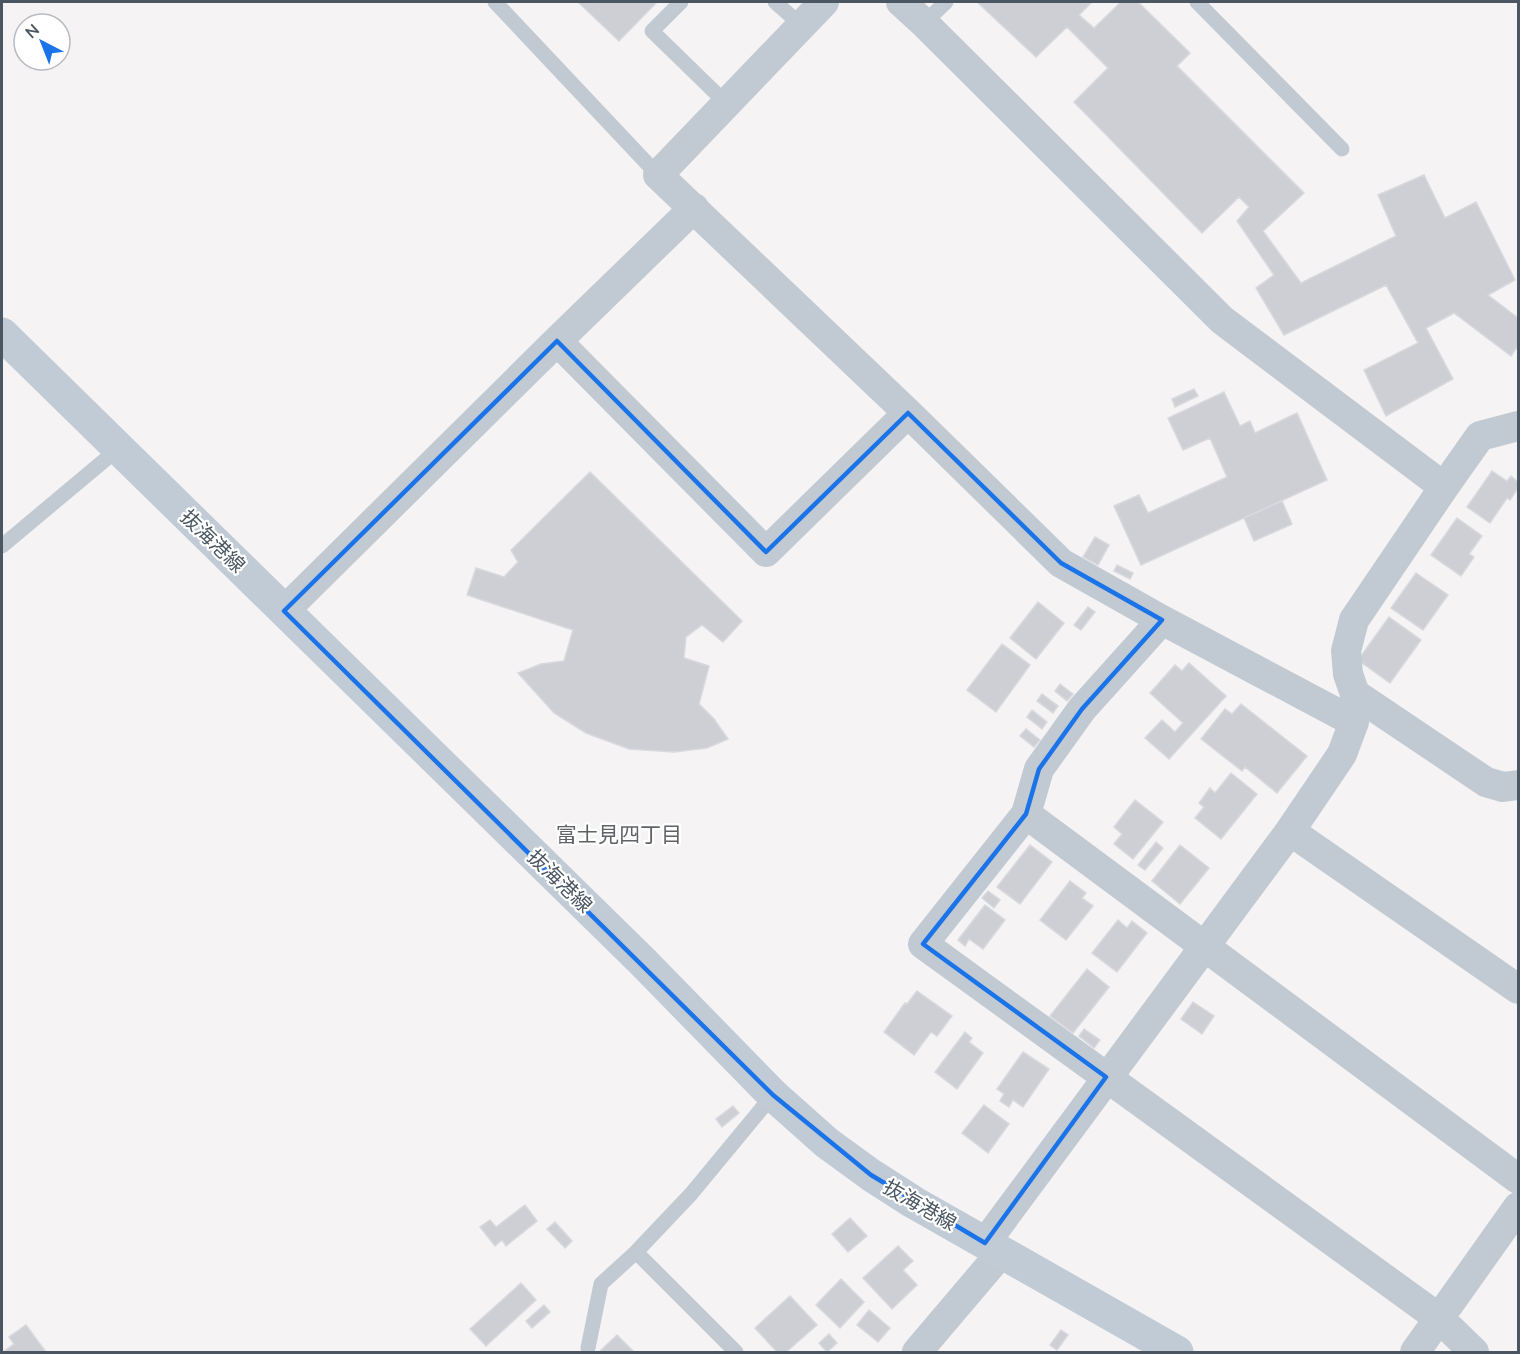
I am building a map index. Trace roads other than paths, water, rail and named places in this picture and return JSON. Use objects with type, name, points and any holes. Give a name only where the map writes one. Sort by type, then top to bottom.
[{"type":"main road","name":"抜海港線","points":[[2,334],[642,961],[772,1095],[826,1143],[871,1175],[993,1248],[1177,1353]]},
{"type":"street","points":[[824,2],[658,175],[908,413],[1060,563],[1162,620],[1354,708],[1486,782],[1503,787],[1518,785]]},
{"type":"street","points":[[901,2],[1222,320],[1444,487]]},
{"type":"street","points":[[284,611],[694,208]]},
{"type":"street","points":[[557,341],[766,552],[908,413]]},
{"type":"street","points":[[917,1353],[993,1248],[1106,1077],[1290,831],[1342,754],[1354,708],[1347,674],[1346,651],[1354,620],[1480,436],[1518,426]]},
{"type":"street","points":[[1162,620],[1082,709],[1039,769],[1026,814],[923,944],[1440,1319],[1474,1353]]},
{"type":"street","points":[[1026,814],[1518,1179]]},
{"type":"street","points":[[1290,831],[1518,989]]},
{"type":"street","points":[[1415,1353],[1518,1207]]},
{"type":"lane","points":[[495,2],[658,175]]},
{"type":"lane","points":[[681,2],[652,31],[727,104]]},
{"type":"lane","points":[[775,2],[801,25]]},
{"type":"lane","points":[[924,23],[946,2]]},
{"type":"lane","points":[[1197,2],[1342,149]]},
{"type":"lane","points":[[2,546],[118,449]]},
{"type":"lane","points":[[588,1348],[601,1284],[636,1252],[691,1194],[772,1095]]},
{"type":"lane","points":[[636,1252],[735,1353]]},
{"type":"district","name":"富士見四丁目","points":[[619,835]]}]
